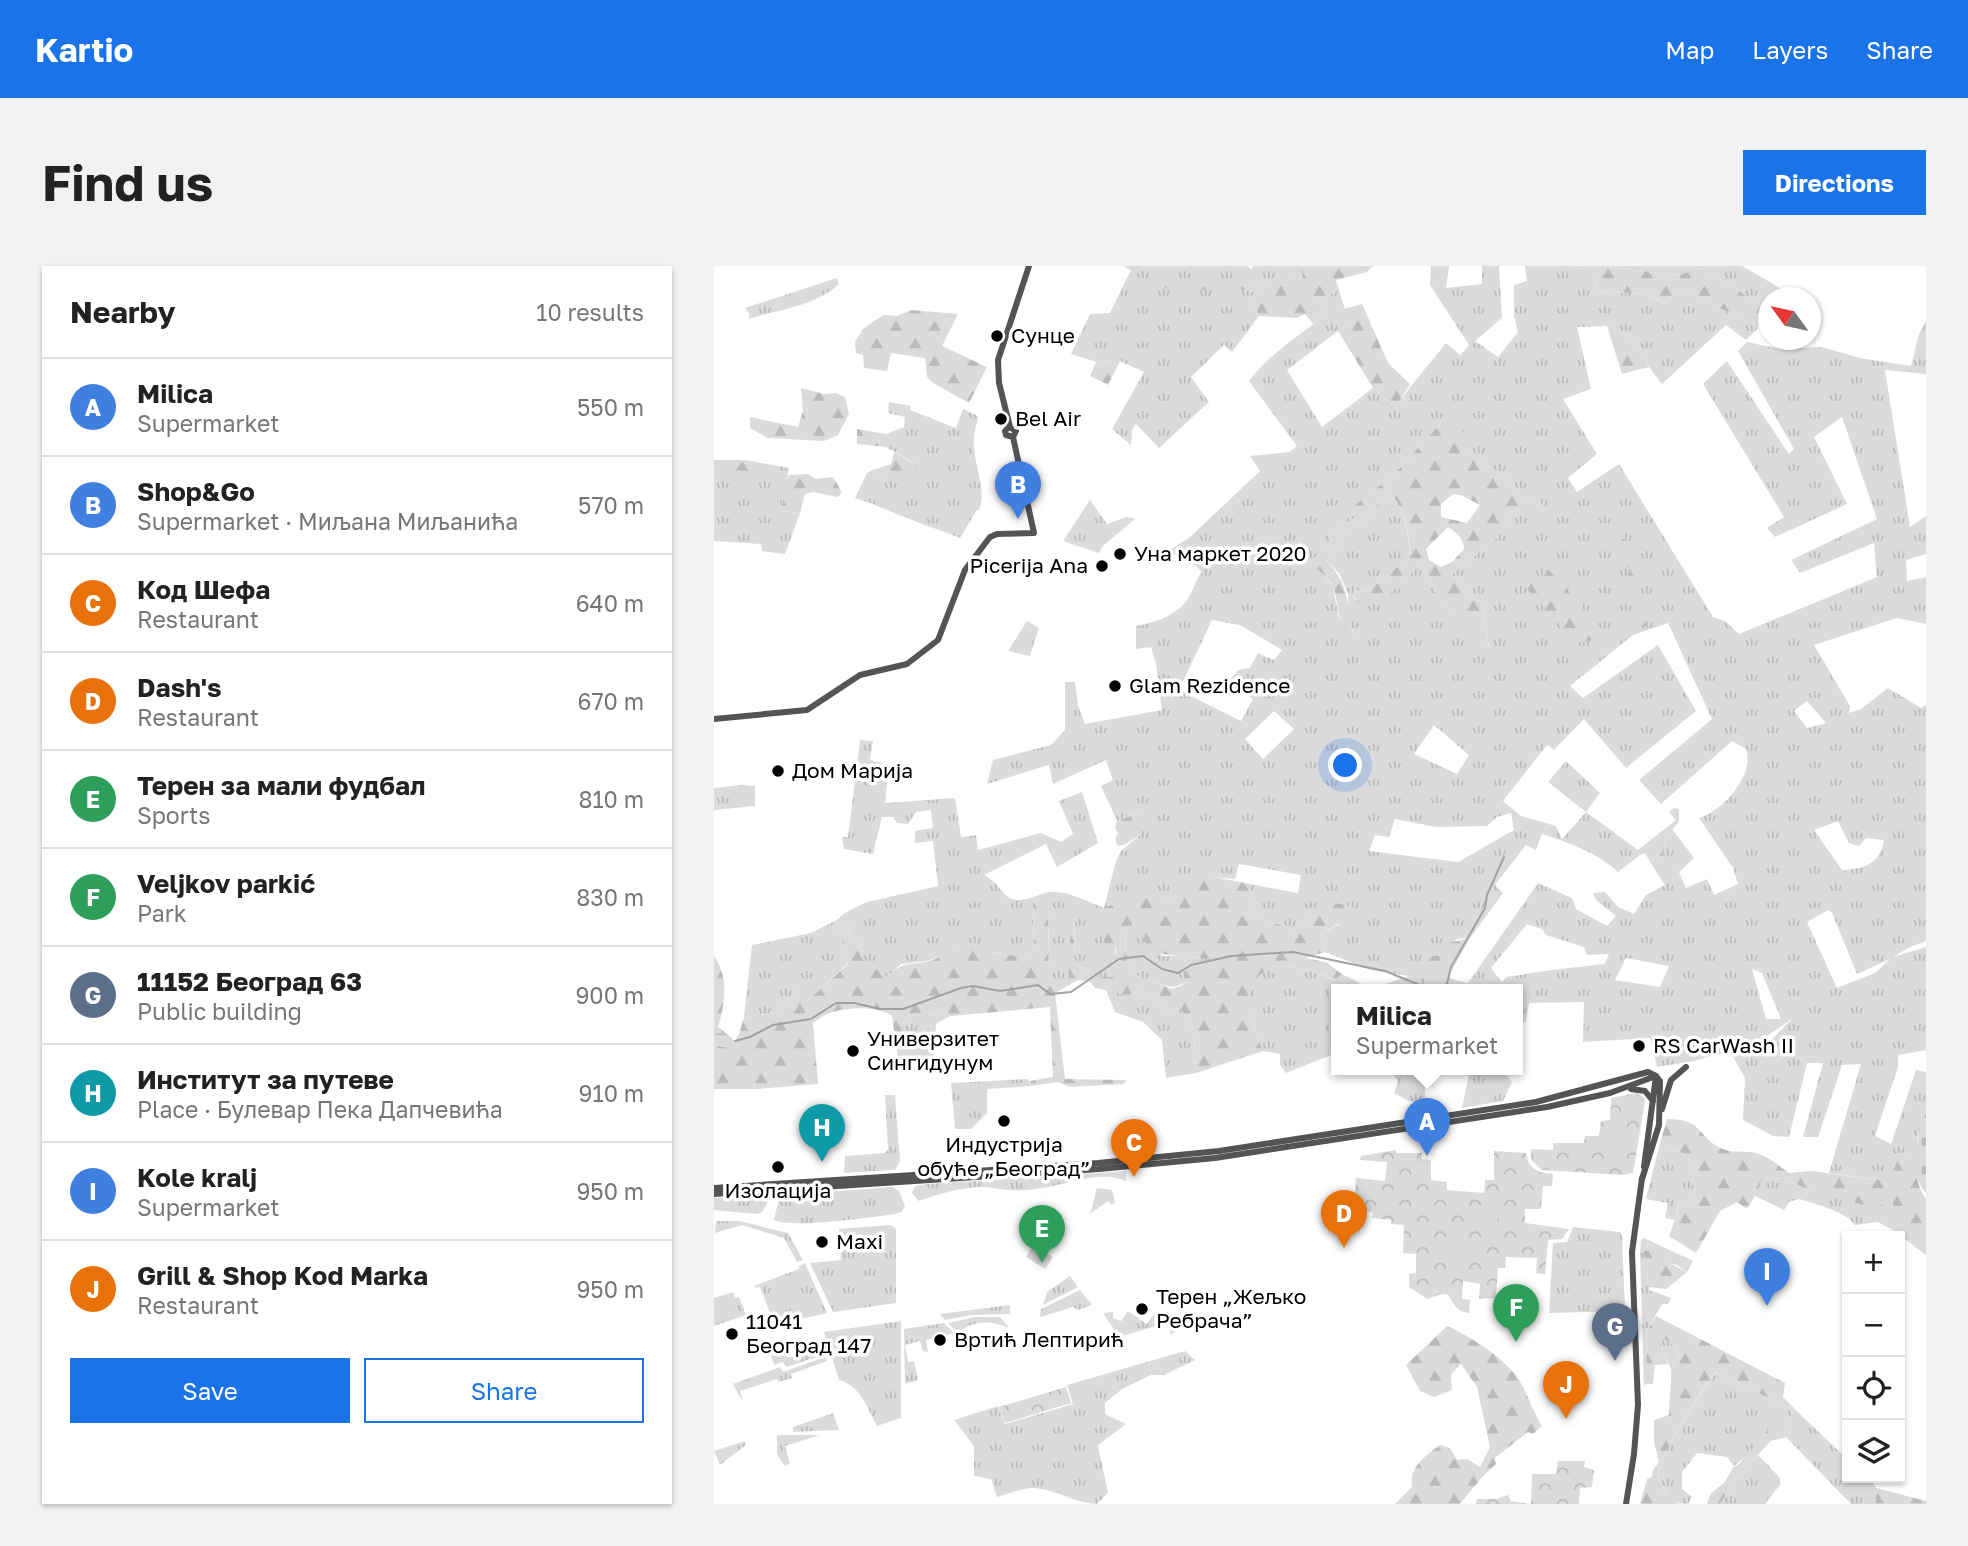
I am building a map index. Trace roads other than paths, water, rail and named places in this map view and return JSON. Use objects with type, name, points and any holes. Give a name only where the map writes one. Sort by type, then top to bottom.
[{"type":"street","points":[[714,719],[807,710],[860,675],[907,664],[937,643],[965,570],[989,538],[997,534],[1034,533],[1013,438],[1016,431],[1010,427],[997,365],[1029,266]]},
{"type":"street","points":[[1642,1179],[1671,1080],[1686,1067]]},
{"type":"street","points":[[1224,1153],[1536,1102],[1584,1091],[1644,1072],[1656,1076],[1660,1084],[1659,1125]]},
{"type":"street","points":[[714,1194],[1104,1165],[1224,1153],[1547,1107],[1626,1089],[1656,1076]]},
{"type":"street","points":[[1626,1504],[1638,1405],[1632,1268],[1636,1214],[1656,1076]]},
{"type":"street","points":[[1626,1089],[1645,1091],[1653,1101]]},
{"type":"street","points":[[714,1188],[1104,1165]]},
{"type":"waterway","points":[[1447,984],[1451,967],[1485,908],[1487,895],[1504,857]]},
{"type":"waterway","points":[[735,1041],[750,1037],[773,1025],[811,1019],[836,1003],[903,1009],[973,986],[1000,991],[1038,985],[1050,994],[1071,992],[1119,959],[1143,956],[1162,969],[1178,973],[1191,965],[1231,956],[1293,952],[1385,971],[1417,984]]},
{"type":"place","name":"Сунце","points":[[997,336]]},
{"type":"place","name":"Bel Air","points":[[1001,419]]},
{"type":"place","name":"Shop&Go","points":[[1018,519]]},
{"type":"place","name":"Уна маркет 2020","points":[[1120,554]]},
{"type":"place","name":"Picerija Ana","points":[[1102,566]]},
{"type":"place","name":"Glam Rezidence","points":[[1115,686]]},
{"type":"place","name":"Дом Марија","points":[[778,771]]},
{"type":"place","name":"RS CarWash II","points":[[1639,1046]]},
{"type":"place","name":"Универзитет Сингидунум","points":[[853,1051]]},
{"type":"place","name":"Индустрија обуће „Београд”","points":[[1004,1121]]},
{"type":"place","name":"Milica","points":[[1427,1156]]},
{"type":"place","name":"Институт за путеве","points":[[822,1162]]},
{"type":"place","name":"Изолација","points":[[778,1167]]},
{"type":"place","name":"Код Шефа","points":[[1134,1177]]},
{"type":"place","name":"Maxi","points":[[822,1242]]},
{"type":"place","name":"Dash's","points":[[1344,1248]]},
{"type":"place","name":"Терен за мали фудбал","points":[[1042,1263]]},
{"type":"place","name":"Kole kralj","points":[[1767,1306]]},
{"type":"place","name":"Терен „Жељко Ребрача”","points":[[1142,1309]]},
{"type":"place","name":"11041 Београд 147","points":[[732,1334]]},
{"type":"place","name":"Вртић Лептирић","points":[[940,1340]]},
{"type":"place","name":"Veljkov parkić","points":[[1516,1342]]},
{"type":"place","name":"11152 Београд 63","points":[[1615,1361]]},
{"type":"place","name":"Grill & Shop Kod Marka","points":[[1566,1419]]}]
